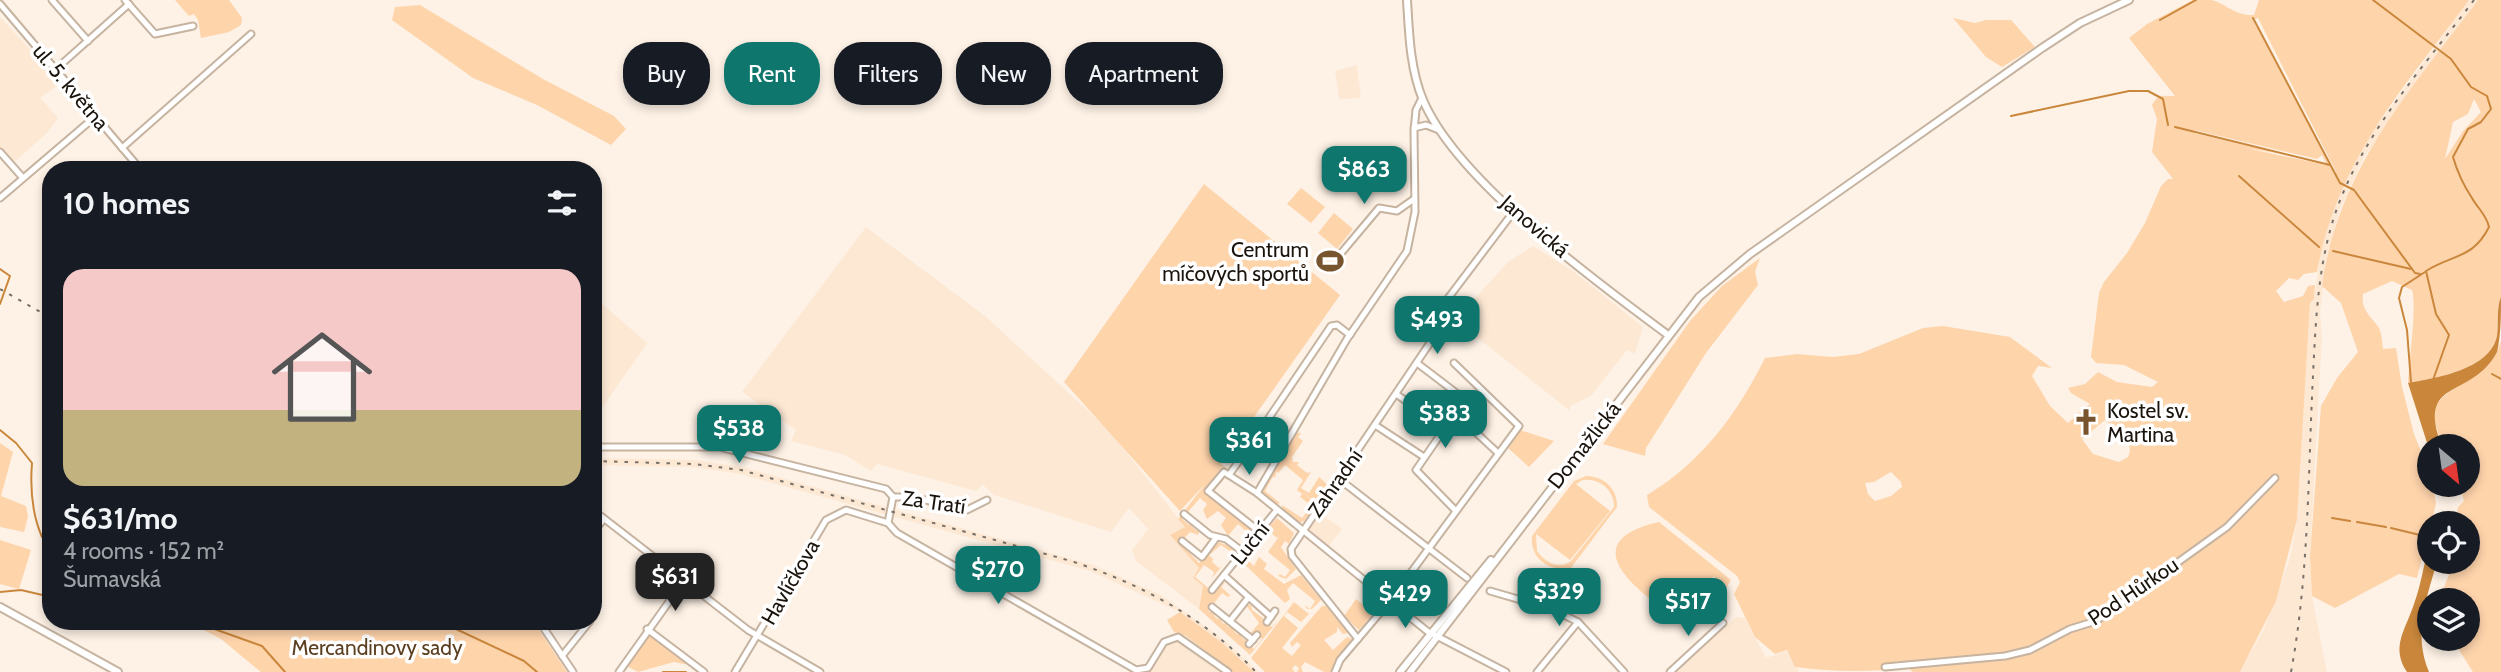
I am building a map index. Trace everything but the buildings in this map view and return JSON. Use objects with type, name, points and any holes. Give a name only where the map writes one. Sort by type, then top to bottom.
[{"type":"main road","name":"Janovická","points":[[1407,0],[1412,57],[1422,98],[1438,130],[1461,157],[1528,223],[1668,335]]},
{"type":"main road","name":"Domažlická","points":[[1400,672],[1434,635],[1699,297],[1750,254],[2042,48],[2080,23],[2129,0]]},
{"type":"main road","points":[[0,607],[118,672]]},
{"type":"main road","name":"Domažlická","points":[[1410,672],[1434,635]]},
{"type":"street","points":[[52,0],[88,41]]},
{"type":"street","points":[[56,69],[127,2],[155,34],[193,26]]},
{"type":"street","name":"ul. 5. května","points":[[0,4],[133,161]]},
{"type":"street","points":[[122,148],[251,34]]},
{"type":"street","points":[[1257,493],[1278,453],[1350,335],[1407,251],[1413,225],[1414,128],[1416,110],[1422,98]]},
{"type":"street","points":[[43,161],[96,116]]},
{"type":"street","points":[[1414,128],[1426,125],[1438,130]]},
{"type":"street","points":[[0,152],[23,178]]},
{"type":"street","points":[[0,198],[42,162]]},
{"type":"street","points":[[1342,252],[1379,208],[1397,211],[1414,199]]},
{"type":"street","name":"Zahradní","points":[[1358,639],[1290,554],[1301,532],[1443,324],[1443,305],[1508,219]]},
{"type":"street","points":[[1229,475],[1331,326],[1337,325],[1350,335]]},
{"type":"street","points":[[1417,363],[1459,396]]},
{"type":"street","points":[[1335,672],[1340,660],[1390,601],[1519,426],[1454,363]]},
{"type":"street","points":[[1396,394],[1446,428]]},
{"type":"street","points":[[1456,511],[1416,472],[1454,412],[1498,453]]},
{"type":"street","points":[[1375,425],[1424,457]]},
{"type":"street","points":[[1256,437],[1278,453]]},
{"type":"street","name":"Za Tratí","points":[[602,447],[719,447],[886,489],[893,497],[913,497],[967,510],[986,500]]},
{"type":"street","points":[[1260,531],[1209,492],[1220,473],[1229,475],[1257,493],[1301,532],[1434,635],[1506,672]]},
{"type":"street","name":"Pod Hůrkou","points":[[1887,670],[2005,656],[2030,650],[2070,629],[2096,621],[2227,527],[2275,478]]},
{"type":"street","points":[[1339,479],[1467,578]]},
{"type":"street","points":[[893,497],[888,523],[897,533],[1134,669],[1148,668],[1164,642],[1178,637],[1228,672]]},
{"type":"street","name":"Havlíčkova","points":[[734,672],[826,520],[839,511],[856,511],[888,523]]},
{"type":"street","name":"Luční","points":[[1212,590],[1276,511]]},
{"type":"street","points":[[1184,514],[1216,538],[1226,539],[1243,552]]},
{"type":"street","points":[[602,521],[604,519],[683,582],[758,636],[820,672]]},
{"type":"street","points":[[1182,541],[1202,557],[1216,538]]},
{"type":"street","name":"Luční","points":[[1224,575],[1269,620],[1275,611]]},
{"type":"street","points":[[619,672],[683,582]]},
{"type":"street","points":[[1490,591],[1552,609],[1577,622],[1624,672]]},
{"type":"street","name":"Luční","points":[[1230,621],[1248,598]]},
{"type":"street","points":[[1212,607],[1253,640]]},
{"type":"street","points":[[1537,672],[1577,622]]},
{"type":"street","points":[[1670,672],[1723,623]]},
{"type":"street","points":[[648,629],[704,672]]},
{"type":"street","points":[[545,630],[573,672]]},
{"type":"street","points":[[562,656],[583,630]]},
{"type":"street","points":[[1879,672],[1887,670]]},
{"type":"shaded area","points":[[2469,0],[2478,0],[2364,157],[2340,209],[2328,252],[2320,312],[2322,336],[2310,557],[2312,596],[2327,672],[2240,672],[2264,629],[2290,558],[2297,520],[2310,303],[2314,299],[2321,250],[2333,207],[2366,141]]},
{"type":"shaded area","points":[[0,17],[61,83],[40,98],[58,118],[47,133],[13,163],[0,148]]},
{"type":"shaded area","points":[[1357,65],[1361,98],[1339,99],[1335,71]]},
{"type":"shaded area","points":[[866,227],[985,316],[1110,431],[1185,527],[1170,535],[1199,568],[1193,578],[1203,586],[1199,609],[1136,561],[1132,550],[1148,529],[1129,508],[1111,532],[994,495],[983,485],[976,491],[877,464],[871,471],[845,455],[791,441],[796,430],[742,392]]},
{"type":"shaded area","points":[[1533,246],[1573,271],[1643,327],[1635,354],[1627,350],[1591,396],[1570,406],[1570,411],[1459,323],[1469,309],[1467,307],[1509,261]]},
{"type":"shaded area","points":[[2501,297],[2497,352],[2486,367],[2441,399],[2436,409],[2439,434],[2424,434],[2408,383],[2446,375],[2484,357],[2497,336]]},
{"type":"shaded area","points":[[602,304],[647,343],[602,408]]},
{"type":"shaded area","points":[[602,458],[694,460],[742,467],[1093,565],[1161,595],[1224,640],[1258,672],[1254,672],[1221,642],[1180,612],[1090,571],[740,474],[694,467],[602,465]]},
{"type":"shaded area","points":[[1320,513],[1342,529],[1328,547],[1309,529]]},
{"type":"shaded area","points":[[2422,574],[2433,574],[2429,588],[2419,588]]},
{"type":"shaded area","points":[[2417,595],[2417,651],[2423,651],[2429,672],[2407,672],[2402,663],[2401,638]]},
{"type":"shaded area","points":[[1736,617],[1745,618],[1766,658],[1787,651],[1799,672],[1675,672]]},
{"type":"shaded area","points":[[1179,641],[1222,672],[1147,672],[1162,648]]},
{"type":"green space","points":[[175,0],[229,0],[242,18],[241,25],[229,32],[201,38],[198,20],[194,14],[189,16]]},
{"type":"green space","points":[[2193,0],[2211,0],[2235,11],[2254,15],[2259,0],[2469,0],[2397,95],[2357,160],[2340,194],[2317,272],[2304,274],[2298,280],[2289,278],[2276,291],[2284,302],[2303,296],[2308,286],[2315,285],[2314,299],[2310,303],[2297,520],[2276,601],[2240,672],[1913,672],[1908,668],[1852,671],[1795,667],[1787,650],[1775,654],[1755,637],[1734,594],[1740,582],[1737,576],[1649,507],[1647,495],[1684,468],[1716,436],[1742,399],[1765,358],[1797,354],[1833,357],[1859,354],[1923,328],[1943,326],[2010,337],[2052,368],[2038,366],[2032,376],[2050,406],[2068,423],[2090,404],[2071,393],[2068,388],[2085,384],[2098,372],[2117,382],[2152,387],[2158,382],[2124,365],[2096,363],[2091,357],[2099,293],[2104,282],[2127,253],[2145,223],[2161,186],[2168,179],[2173,179],[2152,152],[2157,119],[2152,105],[2159,97],[2175,96],[2129,38],[2147,24]],"holes":[[[2258,18],[2335,174],[2253,20]],[[2194,130],[2317,159],[2322,155],[2327,165],[2245,148],[2283,154],[2194,133]],[[2105,420],[2119,431],[2127,441],[2130,451],[2128,457],[2119,462],[2093,454],[2082,439]],[[1891,472],[1901,482],[1902,487],[1891,496],[1875,501],[1868,494],[1865,483],[1874,482]]]},
{"type":"green space","points":[[2478,0],[2501,0],[2501,297],[2497,336],[2492,348],[2473,364],[2446,375],[2408,383],[2413,321],[2412,290],[2392,281],[2363,294],[2364,308],[2380,330],[2383,349],[2396,348],[2402,387],[2417,442],[2417,497],[2435,497],[2436,504],[2434,511],[2417,511],[2417,578],[2399,574],[2335,608],[2312,596],[2310,557],[2321,406],[2337,378],[2358,352],[2341,303],[2322,286],[2331,243],[2344,204],[2361,168],[2403,100]],"holes":[[[2474,99],[2481,112],[2463,131],[2445,159],[2453,122],[2468,114]]]},
{"type":"green space","points":[[420,5],[543,79],[614,116],[626,129],[611,145],[537,105],[473,78],[392,20],[395,7]]},
{"type":"green space","points":[[1953,18],[1975,23],[2011,20],[2035,47],[2002,67],[1986,57]]},
{"type":"green space","points":[[1204,184],[1340,295],[1221,464],[1229,470],[1222,467],[1207,488],[1210,497],[1252,529],[1245,537],[1247,532],[1238,524],[1228,536],[1221,525],[1226,518],[1218,511],[1207,519],[1203,510],[1207,504],[1200,498],[1182,519],[1189,525],[1193,523],[1191,526],[1197,531],[1200,529],[1198,535],[1190,532],[1180,543],[1199,563],[1219,542],[1236,549],[1229,557],[1231,552],[1221,545],[1209,555],[1219,568],[1222,566],[1212,578],[1214,572],[1204,565],[1195,577],[1213,592],[1226,581],[1221,587],[1230,595],[1228,597],[1222,593],[1208,611],[1216,613],[1214,616],[1218,619],[1223,618],[1221,621],[1224,624],[1227,621],[1227,626],[1236,629],[1234,631],[1242,634],[1241,637],[1246,641],[1248,639],[1247,643],[1254,649],[1262,639],[1256,633],[1250,634],[1259,623],[1246,605],[1251,605],[1252,610],[1264,619],[1268,618],[1266,622],[1272,627],[1281,617],[1250,655],[1199,609],[1203,586],[1193,578],[1199,568],[1170,535],[1185,527],[1178,519],[1206,483],[1180,511],[1064,382]]},
{"type":"green space","points":[[1301,188],[1325,207],[1311,223],[1287,204]]},
{"type":"green space","points":[[1334,213],[1353,229],[1337,249],[1318,233]]},
{"type":"green space","points":[[1760,258],[1755,272],[1758,285],[1706,353],[1646,448],[1645,456],[1603,444],[1690,321],[1722,286]]},
{"type":"green space","points":[[2501,341],[2501,672],[2473,672],[2460,651],[2480,651],[2480,588],[2444,588],[2449,574],[2480,574],[2480,511],[2457,511],[2464,501],[2463,497],[2480,497],[2480,434],[2438,434],[2432,412],[2439,401],[2477,375],[2494,356]]},
{"type":"green space","points":[[1520,430],[1554,441],[1529,467],[1507,447]]},
{"type":"green space","points":[[1295,432],[1301,433],[1298,437],[1303,441],[1292,457],[1293,462],[1299,462],[1297,465],[1307,473],[1311,472],[1301,488],[1309,493],[1319,477],[1329,486],[1317,503],[1302,492],[1317,504],[1304,521],[1299,523],[1283,512],[1282,505],[1302,518],[1312,506],[1300,497],[1302,494],[1297,490],[1303,480],[1285,465],[1276,472],[1265,491],[1280,503],[1275,505],[1262,493]]},
{"type":"green space","points":[[0,443],[13,452],[1,496],[26,506],[28,517],[24,532],[0,527]]},
{"type":"green space","points":[[1586,476],[1604,481],[1615,495],[1617,507],[1564,577],[1560,574],[1564,569],[1545,564],[1536,555],[1532,536],[1574,481]],"holes":[[[1589,480],[1600,483],[1609,490],[1614,507],[1571,561],[1562,565],[1553,564],[1537,551],[1536,534],[1570,560],[1610,511],[1576,484]]]},
{"type":"green space","points":[[1277,518],[1294,533],[1289,544],[1285,541],[1281,547],[1296,569],[1286,579],[1278,576],[1280,574],[1285,577],[1290,570],[1268,552],[1280,535],[1277,538],[1267,529]]},
{"type":"green space","points":[[1659,522],[1731,580],[1712,616],[1697,623],[1680,621],[1649,598],[1625,575],[1618,564],[1618,544],[1626,535]],"holes":[[[1714,576],[1719,594],[1700,617],[1682,617]]]},
{"type":"green space","points":[[0,540],[31,550],[19,589],[0,584]]},
{"type":"green space","points":[[1246,554],[1245,558],[1254,566],[1259,557],[1267,564],[1264,569],[1284,584],[1301,575],[1321,600],[1310,609],[1315,601],[1293,583],[1287,590],[1290,599],[1285,603],[1241,561]]},
{"type":"green space","points":[[1356,599],[1366,607],[1370,603],[1377,609],[1359,630],[1344,616]]},
{"type":"green space","points":[[1294,602],[1309,614],[1301,622],[1287,612],[1284,616],[1298,628],[1282,648],[1292,656],[1301,645],[1297,642],[1292,647],[1290,643],[1322,606],[1326,606],[1348,633],[1343,634],[1337,627],[1337,632],[1324,640],[1333,650],[1347,637],[1352,639],[1333,672],[1324,672],[1305,662],[1301,667],[1303,672],[1297,672],[1299,668],[1295,665],[1292,669],[1295,672],[1265,672],[1251,658]]},
{"type":"green space","points":[[1180,612],[1221,642],[1254,672],[1233,672],[1186,636],[1174,632],[1167,620]]},
{"type":"green space","name":"Mercandinovy sady","points":[[204,630],[539,630],[567,672],[261,672],[221,639]]},
{"type":"green space","points":[[649,635],[694,666],[674,662],[638,672],[627,666]]},
{"type":"waterway","points":[[2160,20],[2196,0]]},
{"type":"waterway","points":[[2373,0],[2451,59],[2471,87],[2487,96],[2491,109],[2481,122],[2468,129],[2453,157],[2464,183],[2489,227],[2469,251],[2426,271],[2436,314],[2449,335],[2433,380]]},
{"type":"waterway","points":[[2253,18],[2340,183],[2354,190],[2415,273],[2420,274]]},
{"type":"waterway","points":[[2011,116],[2129,91],[2148,91],[2163,99],[2168,125]]},
{"type":"waterway","points":[[2175,127],[2330,165]]},
{"type":"waterway","points":[[2239,176],[2319,247]]},
{"type":"waterway","points":[[2333,251],[2411,269]]},
{"type":"waterway","points":[[0,269],[10,276],[0,304]]},
{"type":"waterway","points":[[2411,382],[2407,330],[2399,298],[2402,287],[2425,272]]},
{"type":"waterway","points":[[2492,374],[2501,379]]},
{"type":"waterway","points":[[0,430],[16,443],[32,463],[34,510],[42,537]]},
{"type":"waterway","points":[[2332,518],[2350,521]]},
{"type":"waterway","points":[[2357,522],[2386,527]]},
{"type":"waterway","points":[[2391,528],[2417,534]]},
{"type":"waterway","points":[[0,592],[21,590],[42,595]]},
{"type":"waterway","points":[[217,630],[262,646],[285,672]]},
{"type":"waterway","points":[[458,630],[524,661],[537,672]]},
{"type":"waterway","points":[[663,672],[686,672]]},
{"type":"railway","points":[[2291,672],[2305,561],[2317,310],[2326,245],[2339,203],[2366,148],[2399,97],[2474,0]]},
{"type":"railway","points":[[0,289],[42,313]]},
{"type":"railway","points":[[602,461],[694,464],[741,470],[1071,561],[1122,580],[1171,605],[1215,635],[1256,672]]},
{"type":"place","name":"Centrum míčových sportů","points":[[1330,261]]},
{"type":"place","name":"Kostel sv. Martina","points":[[2086,422]]}]
